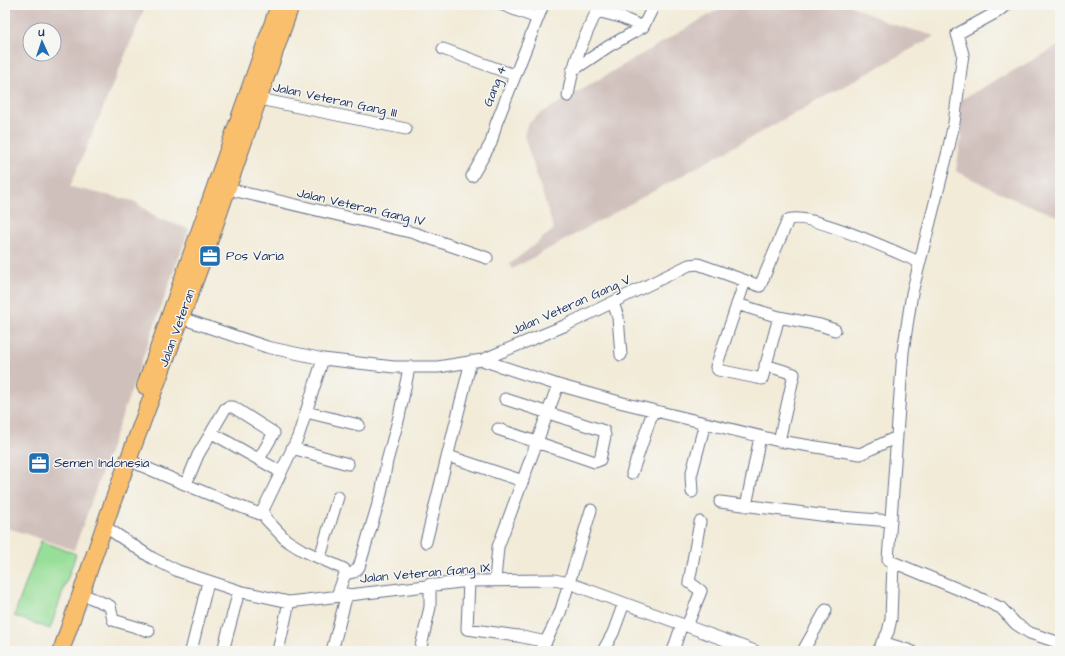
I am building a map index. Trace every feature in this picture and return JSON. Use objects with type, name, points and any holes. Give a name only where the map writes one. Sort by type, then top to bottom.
[{"type":"highway","name":"Jalan Veteran","points":[[199,253],[278,5]]},
{"type":"highway","name":"Jalan Veteran","points":[[51,651],[183,294],[199,253],[228,189],[291,5]]},
{"type":"highway","name":"Jalan Veteran","points":[[61,651],[104,526],[181,318],[183,294]]},
{"type":"street","points":[[503,5],[537,18]]},
{"type":"street","name":"Gang 4","points":[[472,176],[491,143],[496,124],[514,75],[542,5]]},
{"type":"street","points":[[572,71],[609,46],[643,27],[654,5]]},
{"type":"street","points":[[1006,5],[997,12],[957,34],[963,54],[954,123],[912,293],[903,352],[888,560],[977,596],[1001,608],[1016,624],[1030,633],[1060,643]]},
{"type":"street","points":[[568,96],[572,71],[580,47],[600,7],[620,18],[643,27]]},
{"type":"street","points":[[443,49],[514,75]]},
{"type":"street","name":"Jalan Veteran Gang III","points":[[259,99],[406,129]]},
{"type":"street","name":"Jalan Veteran Gang IV","points":[[228,189],[414,233],[487,258]]},
{"type":"street","name":"Jalan Veteran Gang V","points":[[181,318],[267,347],[323,359],[409,368],[438,367],[477,360],[564,326],[689,264],[698,264],[758,286],[762,285],[788,220],[793,218],[822,223],[919,262]]},
{"type":"street","points":[[745,281],[717,369],[762,379],[779,318]]},
{"type":"street","points":[[613,303],[618,317],[621,355]]},
{"type":"street","points":[[737,304],[779,318],[814,324],[835,330]]},
{"type":"street","points":[[263,515],[264,505],[292,448],[306,412],[323,359]]},
{"type":"street","points":[[426,542],[448,456],[477,360],[558,385],[779,441],[860,454],[897,437]]},
{"type":"street","points":[[766,365],[794,374],[779,441]]},
{"type":"street","points":[[345,574],[357,570],[361,560],[381,494],[387,460],[399,417],[409,368]]},
{"type":"street","points":[[495,580],[498,547],[558,385]]},
{"type":"street","points":[[498,429],[595,462],[600,460],[605,436],[604,431],[505,399]]},
{"type":"street","points":[[186,484],[198,455],[225,409],[228,407],[233,407],[274,434],[259,459]]},
{"type":"street","points":[[632,473],[652,410]]},
{"type":"street","points":[[306,412],[334,421],[359,425]]},
{"type":"street","points":[[692,492],[691,476],[705,423]]},
{"type":"street","points":[[212,433],[281,472]]},
{"type":"street","points":[[746,506],[760,437]]},
{"type":"street","points":[[292,448],[348,464]]},
{"type":"street","points":[[448,456],[523,481]]},
{"type":"street","points":[[128,460],[186,484],[223,502],[263,515],[286,540],[344,569],[345,574],[342,595],[332,651]]},
{"type":"street","points":[[320,557],[338,497]]},
{"type":"street","points":[[720,502],[828,516],[891,520]]},
{"type":"street","points":[[469,581],[468,630],[518,636],[543,647],[558,619],[591,510]]},
{"type":"street","points":[[672,651],[701,591],[688,582],[700,522]]},
{"type":"street","name":"Jalan Veteran Gang IX","points":[[104,526],[165,566],[208,582],[239,591],[289,602],[430,584],[495,580],[554,580],[569,583],[755,651]]},
{"type":"street","points":[[893,562],[891,619],[888,632],[880,646],[911,651]]},
{"type":"street","points":[[192,651],[208,582]]},
{"type":"street","points":[[420,651],[430,607],[430,584]]},
{"type":"street","points":[[223,651],[239,591]]},
{"type":"street","points":[[80,593],[110,606],[113,620],[149,631]]},
{"type":"street","points":[[278,651],[289,602]]},
{"type":"street","points":[[603,651],[613,633],[624,603]]},
{"type":"street","points":[[803,651],[826,610]]},
{"type":"shaded area","points":[[5,5],[146,5],[70,187],[134,201],[157,218],[189,229],[74,550],[5,527]]},
{"type":"shaded area","points":[[726,5],[850,5],[888,23],[935,36],[512,269],[510,264],[554,229],[524,136],[527,125],[538,115]]},
{"type":"shaded area","points":[[1060,45],[1060,217],[1011,198],[956,171],[961,139],[960,100]]},
{"type":"green space","points":[[41,541],[76,554],[50,629],[14,616]]},
{"type":"place","name":"Pos Varia","points":[[210,256]]},
{"type":"place","name":"Semen Indonesia","points":[[39,463]]}]
